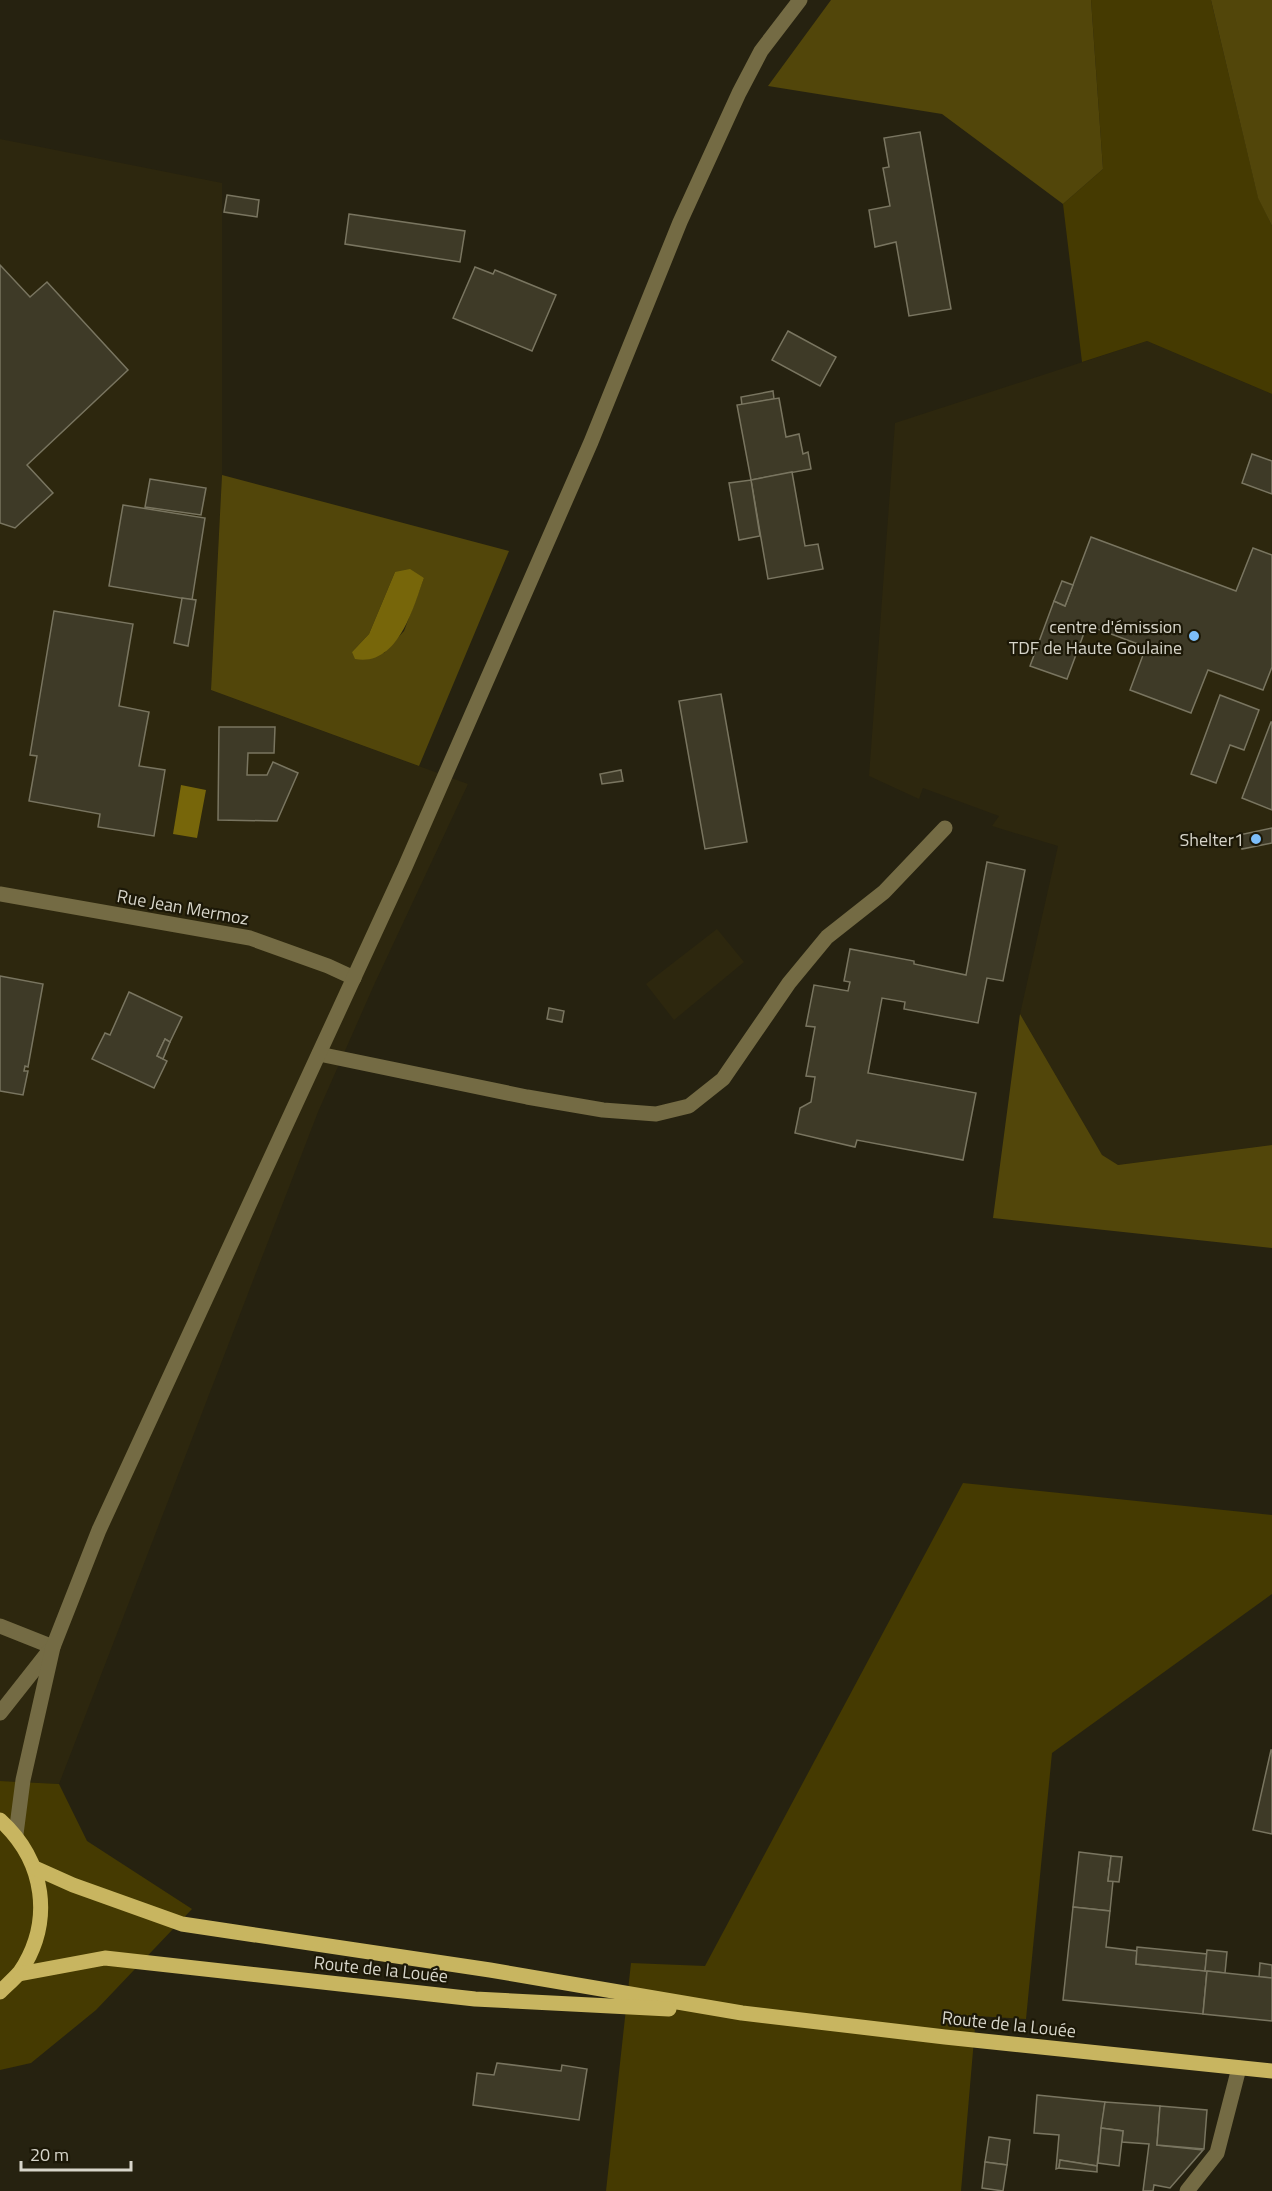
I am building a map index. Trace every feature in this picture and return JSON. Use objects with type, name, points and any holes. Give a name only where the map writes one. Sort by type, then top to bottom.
[{"type":"main road","points":[[0,1820],[16,1834],[35,1868],[41,1895],[40,1923],[33,1950],[18,1974],[0,1992]]},
{"type":"main road","name":"Route de la Louée","points":[[35,1868],[73,1885],[182,1924],[490,1970],[742,2013],[957,2039],[1272,2070]]},
{"type":"main road","name":"Route de la Louée","points":[[18,1974],[105,1958],[475,1999],[742,2013]]},
{"type":"street","points":[[16,1834],[23,1780],[53,1647],[99,1530],[405,867],[586,453],[690,200],[739,93],[761,51],[800,0]]},
{"type":"street","points":[[319,1054],[527,1097],[603,1110],[656,1114],[689,1106],[723,1079],[789,983],[827,937],[884,892],[945,828]]},
{"type":"street","name":"Rue Jean Mermoz","points":[[0,894],[250,938],[328,966],[354,978]]},
{"type":"street","points":[[0,1626],[53,1647]]},
{"type":"street","points":[[0,1713],[53,1647]]},
{"type":"street","points":[[1187,2191],[1218,2153],[1239,2068]]},
{"type":"shaded area","points":[[831,0],[1091,0],[1103,169],[1063,204],[942,114],[768,86]]},
{"type":"shaded area","points":[[1091,0],[1211,0],[1258,197],[1272,226],[1272,394],[1147,341],[1082,362],[1063,204],[1103,169]]},
{"type":"shaded area","points":[[1211,0],[1272,0],[1272,226],[1258,198]]},
{"type":"shaded area","points":[[0,139],[222,183],[222,475],[211,690],[468,784],[374,985],[318,1112],[59,1784],[0,1781]]},
{"type":"shaded area","points":[[1147,341],[1272,394],[1272,1145],[1118,1165],[1102,1156],[1020,1014],[1058,846],[992,826],[999,816],[923,788],[919,799],[869,776],[895,423]]},
{"type":"shaded area","points":[[222,475],[509,551],[419,766],[211,690]],"holes":[[[395,572],[424,578],[404,631],[384,653],[352,652],[369,634]]]},
{"type":"shaded area","points":[[410,569],[424,578],[402,633],[382,654],[370,659],[355,659],[352,652],[369,634],[395,572]]},
{"type":"shaded area","points":[[181,785],[206,790],[197,838],[173,834]]},
{"type":"shaded area","points":[[717,929],[744,962],[674,1020],[646,984]]},
{"type":"shaded area","points":[[1020,1014],[1102,1155],[1118,1165],[1272,1145],[1272,1248],[993,1218]]},
{"type":"shaded area","points":[[963,1483],[1272,1515],[1272,1594],[1052,1753],[1026,2019],[976,2016],[961,2191],[606,2191],[631,1963],[705,1966]]},
{"type":"shaded area","points":[[0,1781],[59,1784],[87,1841],[192,1909],[96,2010],[31,2063],[0,2070]]},
{"type":"building","points":[[920,132],[951,309],[909,316],[896,242],[875,247],[869,210],[890,206],[883,168],[889,167],[884,138]]},
{"type":"building","points":[[227,195],[259,200],[257,217],[224,212]]},
{"type":"building","points":[[349,214],[465,231],[460,262],[345,244]]},
{"type":"building","points":[[0,265],[30,297],[47,282],[128,370],[27,465],[53,493],[15,528],[0,523]]},
{"type":"building","points":[[475,267],[493,274],[495,270],[556,295],[532,351],[453,318]]},
{"type":"building","points":[[788,331],[836,357],[820,386],[772,360]]},
{"type":"building","points":[[773,391],[774,399],[742,405],[741,397]]},
{"type":"building","points":[[779,398],[786,437],[799,434],[803,454],[808,452],[811,469],[751,480],[737,405]]},
{"type":"building","points":[[1252,454],[1272,461],[1272,494],[1242,483]]},
{"type":"building","points":[[792,472],[805,546],[818,544],[823,569],[768,579],[751,480]]},
{"type":"building","points":[[150,479],[206,488],[201,515],[145,507]]},
{"type":"building","points":[[751,480],[760,536],[739,540],[729,483]]},
{"type":"building","points":[[123,505],[205,518],[192,600],[109,586]]},
{"type":"building","name":"centre d'émission TDF de Haute Goulaine","points":[[1091,537],[1236,591],[1253,548],[1272,555],[1272,667],[1263,690],[1208,670],[1191,713],[1130,690],[1146,647],[1087,625],[1067,679],[1030,666],[1054,601],[1065,606]]},
{"type":"building","points":[[1062,581],[1073,585],[1065,606],[1054,601]]},
{"type":"building","points":[[182,598],[196,600],[188,646],[174,643]]},
{"type":"building","points":[[54,611],[133,624],[119,706],[149,712],[139,766],[165,770],[154,836],[98,827],[100,814],[29,801],[37,756],[30,755]]},
{"type":"building","points":[[721,694],[747,842],[705,849],[679,701]]},
{"type":"building","points":[[1220,695],[1259,710],[1244,750],[1230,745],[1216,783],[1191,774]]},
{"type":"building","points":[[1272,722],[1272,810],[1242,798]]},
{"type":"building","points":[[219,727],[275,727],[274,753],[248,753],[247,775],[267,775],[273,762],[298,773],[277,821],[218,820]]},
{"type":"building","points":[[621,770],[623,781],[602,784],[600,774]]},
{"type":"building","name":"Shelter1","points":[[1272,828],[1272,843],[1242,849],[1239,835]]},
{"type":"building","points":[[987,862],[1025,870],[1003,981],[987,978],[978,1023],[904,1009],[905,1002],[882,998],[868,1073],[976,1093],[963,1160],[857,1140],[855,1147],[795,1133],[800,1108],[811,1102],[815,1077],[806,1076],[815,1027],[806,1026],[814,985],[848,991],[850,982],[844,981],[850,949],[914,961],[914,964],[966,975]]},
{"type":"building","points":[[0,976],[43,984],[28,1067],[25,1066],[24,1071],[28,1071],[23,1095],[0,1091]]},
{"type":"building","points":[[129,992],[182,1017],[170,1042],[165,1039],[157,1056],[167,1061],[154,1088],[92,1059],[105,1033],[110,1035]]},
{"type":"building","points":[[549,1008],[564,1011],[562,1022],[547,1019]]},
{"type":"building","points":[[165,1039],[170,1042],[163,1059],[157,1056]]},
{"type":"building","points":[[1272,1750],[1272,1834],[1253,1830]]},
{"type":"building","points":[[1079,1852],[1111,1856],[1108,1881],[1113,1881],[1110,1911],[1073,1907]]},
{"type":"building","points":[[1111,1856],[1122,1857],[1119,1882],[1108,1881]]},
{"type":"building","points":[[1073,1907],[1110,1911],[1106,1947],[1137,1951],[1136,1964],[1207,1971],[1203,2014],[1063,2000]]},
{"type":"building","points":[[1137,1947],[1207,1954],[1205,1971],[1136,1964]]},
{"type":"building","points":[[1207,1950],[1227,1952],[1225,1973],[1205,1971]]},
{"type":"building","points":[[1260,1963],[1272,1965],[1272,1978],[1259,1977]]},
{"type":"building","points":[[1207,1971],[1272,1978],[1272,2021],[1203,2014]]},
{"type":"building","points":[[497,2063],[561,2071],[562,2065],[587,2069],[579,2120],[473,2105],[477,2073],[494,2075]]},
{"type":"building","points":[[1037,2095],[1105,2102],[1097,2166],[1060,2160],[1059,2168],[1056,2169],[1059,2135],[1034,2133]]},
{"type":"building","points":[[1105,2102],[1160,2106],[1157,2145],[1203,2150],[1170,2188],[1154,2185],[1153,2191],[1143,2191],[1149,2144],[1122,2142],[1123,2131],[1101,2128]]},
{"type":"building","points":[[1160,2106],[1207,2110],[1204,2149],[1157,2145]]},
{"type":"building","points":[[1101,2128],[1123,2131],[1119,2166],[1098,2163]]},
{"type":"building","points":[[989,2137],[1010,2140],[1007,2165],[985,2162]]},
{"type":"building","points":[[1060,2160],[1097,2166],[1097,2172],[1059,2168]]},
{"type":"building","points":[[985,2162],[1007,2165],[1003,2191],[982,2188]]},
{"type":"place","name":"centre d'émission TDF de Haute Goulaine","points":[[1194,636]]},
{"type":"place","name":"Shelter1","points":[[1256,839]]}]
